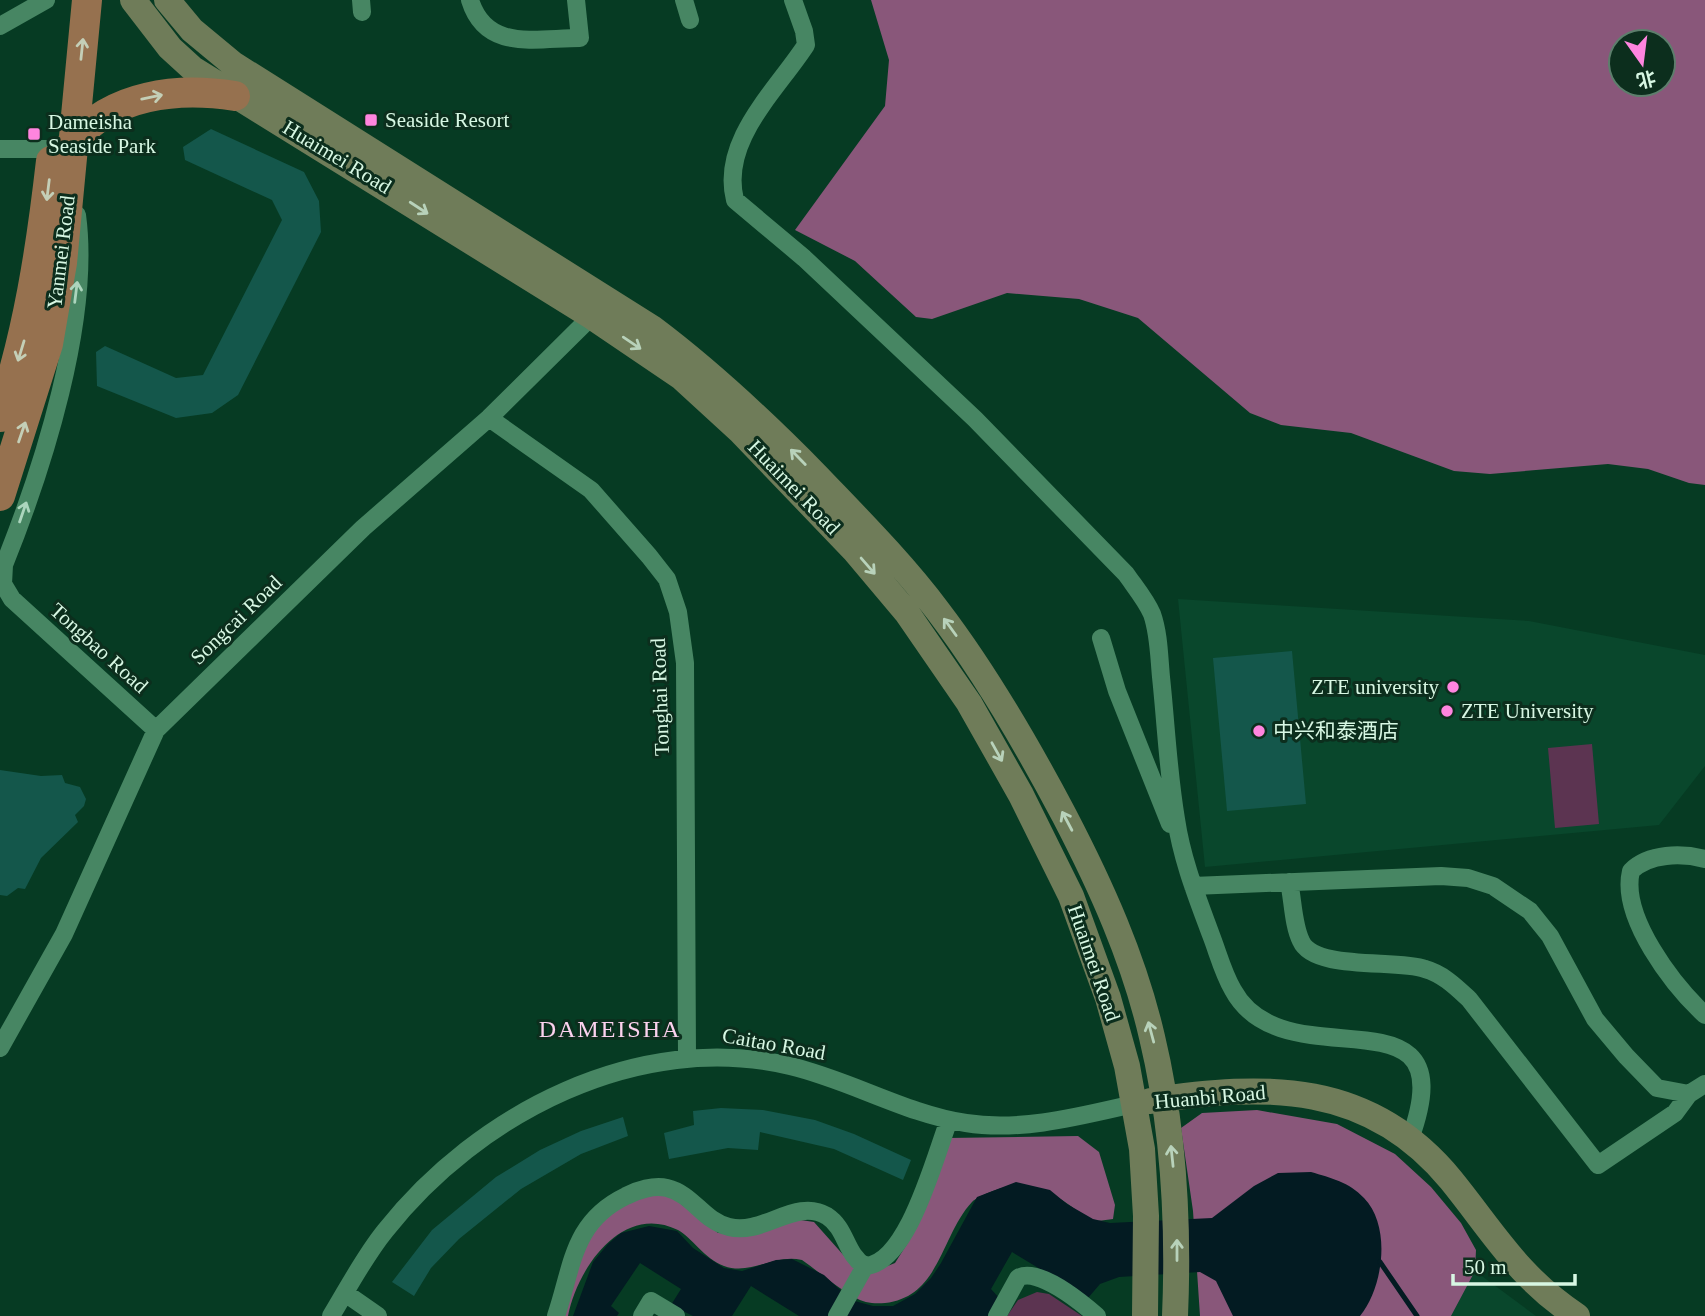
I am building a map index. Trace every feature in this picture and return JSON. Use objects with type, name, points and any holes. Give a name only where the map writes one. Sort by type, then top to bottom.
[{"type":"main road","name":"Yanmei Road","points":[[0,496],[27,420],[48,344],[62,263],[67,0]]},
{"type":"main road","name":"Yanmei Road","points":[[0,417],[24,340],[66,152],[87,0]]},
{"type":"main road","name":"Huaimei Road","points":[[133,0],[177,55],[235,96],[599,308],[692,358],[756,414],[902,567],[967,651],[1049,786],[1103,892],[1141,998],[1165,1099],[1176,1214],[1175,1316]]},
{"type":"main road","name":"Huaimei Road","points":[[167,0],[192,30],[233,64],[599,308],[717,408],[854,550],[931,646],[998,752],[1071,896],[1108,998],[1142,1149],[1146,1216],[1145,1316]]},
{"type":"main road","points":[[66,152],[88,124],[130,102],[185,92],[235,96]]},
{"type":"main road","name":"Huanbi Road","points":[[1134,1104],[1239,1090],[1298,1093],[1357,1108],[1409,1139],[1451,1181],[1493,1237],[1535,1285],[1577,1316]]},
{"type":"street","points":[[0,26],[46,0]]},
{"type":"street","points":[[470,0],[476,19],[485,29],[497,36],[513,39],[580,38],[576,0]]},
{"type":"street","points":[[684,0],[690,20]]},
{"type":"street","points":[[793,0],[804,31],[806,46],[741,139],[734,157],[731,186],[735,200],[804,258],[975,419],[1126,574],[1144,599],[1156,630],[1175,819],[1182,854]]},
{"type":"street","points":[[0,149],[66,152]]},
{"type":"street","name":"Tongbao Road","points":[[66,152],[79,230],[80,266],[71,334],[50,426],[2,573],[12,599],[156,730]]},
{"type":"street","name":"Songcai Road","points":[[0,1048],[64,934],[156,730],[363,528],[489,418],[599,308]]},
{"type":"street","name":"Tonghai Road","points":[[489,418],[591,490],[667,579],[678,612],[685,663],[687,1057]]},
{"type":"street","points":[[1101,638],[1117,691],[1230,984],[1250,1011],[1290,1032],[1390,1043],[1413,1059],[1420,1075],[1421,1096],[1409,1139]]},
{"type":"street","points":[[1705,859],[1689,855],[1649,859],[1631,871],[1628,883],[1633,908],[1648,940],[1669,974],[1705,1015]]},
{"type":"street","points":[[1193,886],[1441,876],[1468,878],[1493,886],[1530,911],[1543,928],[1594,1019],[1633,1064],[1657,1088],[1689,1094]]},
{"type":"street","points":[[1289,882],[1300,940],[1307,950],[1348,962],[1414,965],[1447,980],[1469,999],[1598,1165],[1675,1113],[1689,1094],[1705,1084]]},
{"type":"street","name":"Caitao Road","points":[[331,1316],[384,1232],[416,1197],[478,1141],[509,1119],[556,1095],[606,1076],[687,1057],[731,1056],[789,1065],[840,1080],[949,1120],[983,1125],[1017,1124],[1134,1104]]},
{"type":"street","points":[[556,1316],[573,1252],[585,1229],[608,1205],[638,1190],[665,1187],[685,1195],[711,1221],[732,1228],[754,1227],[793,1213],[811,1211],[827,1216],[840,1228],[850,1254],[865,1266],[875,1265],[889,1257],[901,1242],[916,1212],[949,1120]]},
{"type":"street","points":[[837,1316],[865,1266]]},
{"type":"street","points":[[997,1316],[1018,1278],[1024,1274],[1031,1274],[1055,1286],[1097,1316]]},
{"type":"street","points":[[345,1293],[378,1316]]},
{"type":"street","points":[[642,1316],[651,1301],[676,1316]]},
{"type":"shaded area","points":[[871,0],[1705,0],[1705,485],[1689,483],[1648,469],[1608,464],[1490,474],[1454,471],[1351,433],[1281,425],[1250,413],[1138,318],[1079,299],[1007,293],[932,319],[916,317],[855,261],[795,230],[885,106],[889,60]]},
{"type":"shaded area","name":"ZTE University","points":[[1178,599],[1529,621],[1705,655],[1705,766],[1659,825],[1205,867]]},
{"type":"shaded area","points":[[1592,744],[1599,824],[1555,828],[1548,748]]},
{"type":"shaded area","points":[[1257,1110],[1337,1124],[1395,1154],[1431,1187],[1461,1223],[1476,1250],[1475,1271],[1451,1316],[1200,1316],[1193,1211],[1181,1128],[1202,1113]]},
{"type":"shaded area","points":[[1078,1136],[1099,1152],[1115,1205],[1113,1219],[1090,1220],[1059,1198],[1029,1186],[1006,1187],[993,1191],[972,1202],[929,1277],[903,1298],[885,1303],[862,1301],[802,1260],[782,1259],[744,1268],[724,1266],[678,1230],[658,1224],[638,1225],[605,1245],[581,1279],[568,1316],[560,1316],[592,1229],[628,1200],[667,1193],[718,1233],[743,1234],[794,1219],[814,1222],[854,1267],[870,1273],[895,1263],[907,1244],[947,1138]]},
{"type":"shaded area","points":[[1475,1271],[1536,1316],[1451,1316]]},
{"type":"shaded area","points":[[1037,1292],[1049,1294],[1082,1316],[1007,1316],[1018,1300]]},
{"type":"water","points":[[1311,1172],[1352,1188],[1373,1210],[1381,1241],[1379,1274],[1368,1304],[1360,1316],[1233,1316],[1216,1281],[1200,1272],[1119,1277],[1100,1284],[1088,1298],[1012,1252],[991,1289],[1000,1299],[989,1316],[799,1316],[751,1286],[732,1316],[693,1316],[671,1305],[681,1289],[640,1263],[611,1306],[619,1313],[617,1316],[573,1316],[593,1262],[608,1244],[621,1233],[649,1226],[677,1231],[693,1248],[724,1268],[742,1271],[776,1260],[792,1259],[824,1275],[851,1300],[873,1306],[893,1306],[915,1294],[931,1278],[977,1197],[1016,1182],[1050,1190],[1067,1204],[1093,1219],[1110,1223],[1212,1218],[1254,1186],[1278,1173]]},
{"type":"building","points":[[211,129],[304,172],[319,201],[321,232],[238,395],[212,413],[176,418],[97,386],[96,352],[105,346],[176,378],[203,375],[282,220],[272,200],[185,160],[183,147]]},
{"type":"building","name":"中兴和泰酒店","points":[[1292,651],[1306,804],[1227,811],[1213,658]]},
{"type":"building","points":[[0,770],[41,776],[62,775],[65,783],[80,787],[86,799],[84,806],[75,815],[78,822],[41,858],[25,889],[18,888],[7,896],[0,895]]},
{"type":"building","points":[[721,1108],[763,1110],[815,1120],[911,1160],[903,1180],[834,1149],[760,1132],[758,1150],[728,1148],[669,1159],[664,1133],[694,1125],[693,1111]]},
{"type":"building","points":[[623,1117],[628,1136],[581,1154],[521,1189],[459,1239],[431,1268],[414,1296],[392,1282],[432,1230],[496,1177],[540,1150],[581,1131]]},
{"type":"waterway","points":[[1380,1262],[1417,1316]]},
{"type":"place","name":"Seaside Resort","points":[[371,120]]},
{"type":"place","name":"Dameisha Seaside Park","points":[[34,134]]},
{"type":"place","name":"ZTE university","points":[[1453,687]]},
{"type":"place","name":"ZTE University","points":[[1447,711]]},
{"type":"place","name":"中兴和泰酒店","points":[[1259,731]]},
{"type":"district","name":"DAMEISHA","points":[[610,1029]]}]
